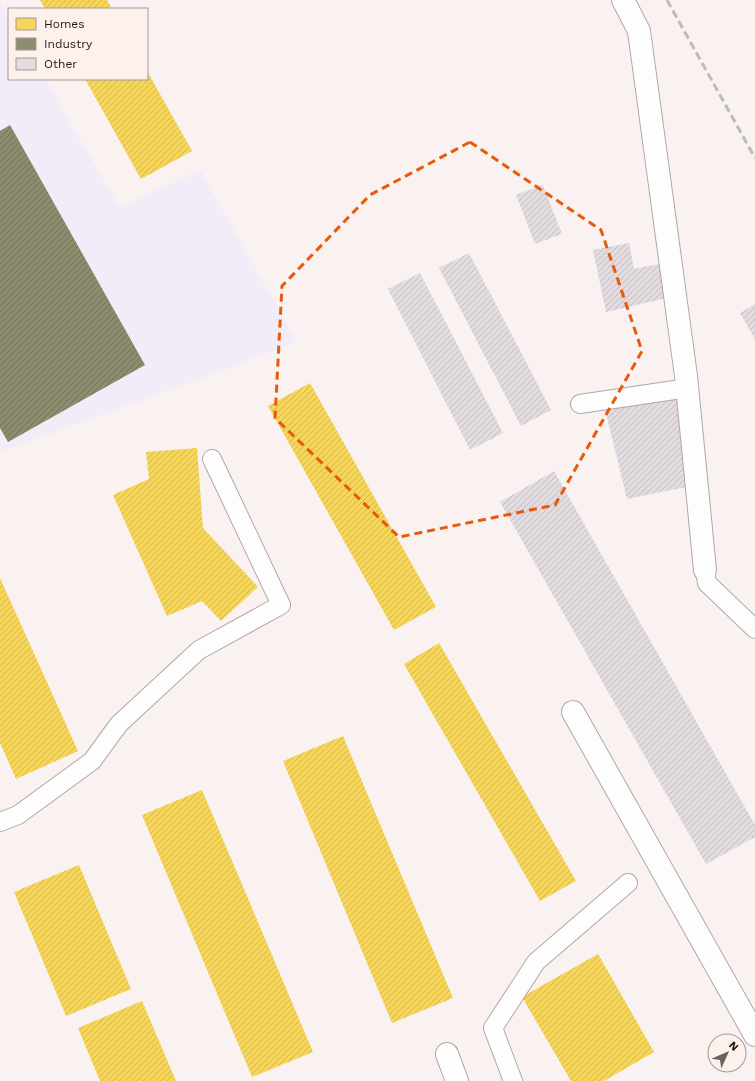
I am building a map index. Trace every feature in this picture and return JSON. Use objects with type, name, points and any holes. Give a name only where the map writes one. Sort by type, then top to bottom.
[{"type":"street","points":[[623,0],[639,31],[688,388],[705,570]]},
{"type":"street","points":[[573,712],[755,1035]]},
{"type":"street","points":[[447,1054],[457,1081]]},
{"type":"lane","points":[[580,404],[688,388]]},
{"type":"lane","points":[[0,822],[18,815],[92,761],[119,724],[199,650],[281,605],[212,459]]},
{"type":"lane","points":[[705,570],[707,583],[755,630]]},
{"type":"lane","points":[[513,1081],[493,1028],[536,962],[628,883]]},
{"type":"highlighted area","points":[[470,142],[601,230],[642,351],[555,505],[399,537],[275,418],[282,286],[370,195]]},
{"type":"shaded area","points":[[0,2],[8,15],[8,80],[46,80],[120,208],[200,170],[297,341],[219,372],[0,452]]},
{"type":"building: Homes","points":[[40,0],[107,0],[111,8],[44,8]]},
{"type":"building: Homes","points":[[148,73],[192,151],[141,179],[86,80],[148,80]]},
{"type":"building: Homes","points":[[310,383],[436,607],[394,630],[268,406]]},
{"type":"building: Homes","points":[[197,448],[203,528],[258,587],[221,621],[202,601],[167,616],[113,495],[149,479],[146,452]]},
{"type":"building: Homes","points":[[0,578],[78,751],[16,779],[0,743]]},
{"type":"building: Homes","points":[[439,643],[576,881],[540,901],[404,664]]},
{"type":"building: Homes","points":[[343,736],[453,998],[392,1023],[283,761]]},
{"type":"building: Homes","points":[[202,790],[313,1052],[252,1077],[142,815]]},
{"type":"building: Homes","points":[[79,865],[131,989],[66,1016],[14,892]]},
{"type":"building: Homes","points":[[598,954],[654,1052],[604,1081],[571,1081],[522,997]]},
{"type":"building: Homes","points":[[142,1001],[176,1081],[100,1081],[78,1028]]},
{"type":"building: Industry","points":[[10,125],[145,365],[8,442],[0,428],[0,131]]},
{"type":"building: Other","points":[[543,185],[562,234],[535,244],[516,195]]},
{"type":"building: Other","points":[[629,243],[634,269],[659,264],[667,298],[606,312],[593,250]]},
{"type":"building: Other","points":[[469,253],[551,410],[521,426],[439,268]]},
{"type":"building: Other","points":[[420,273],[503,433],[470,450],[388,289]]},
{"type":"building: Other","points":[[755,304],[755,339],[740,313]]},
{"type":"building: Other","points":[[678,399],[686,487],[627,499],[605,409]]},
{"type":"building: Other","points":[[554,471],[755,825],[755,837],[706,864],[500,502]]},
{"type":"railway","points":[[667,0],[755,158]]}]
